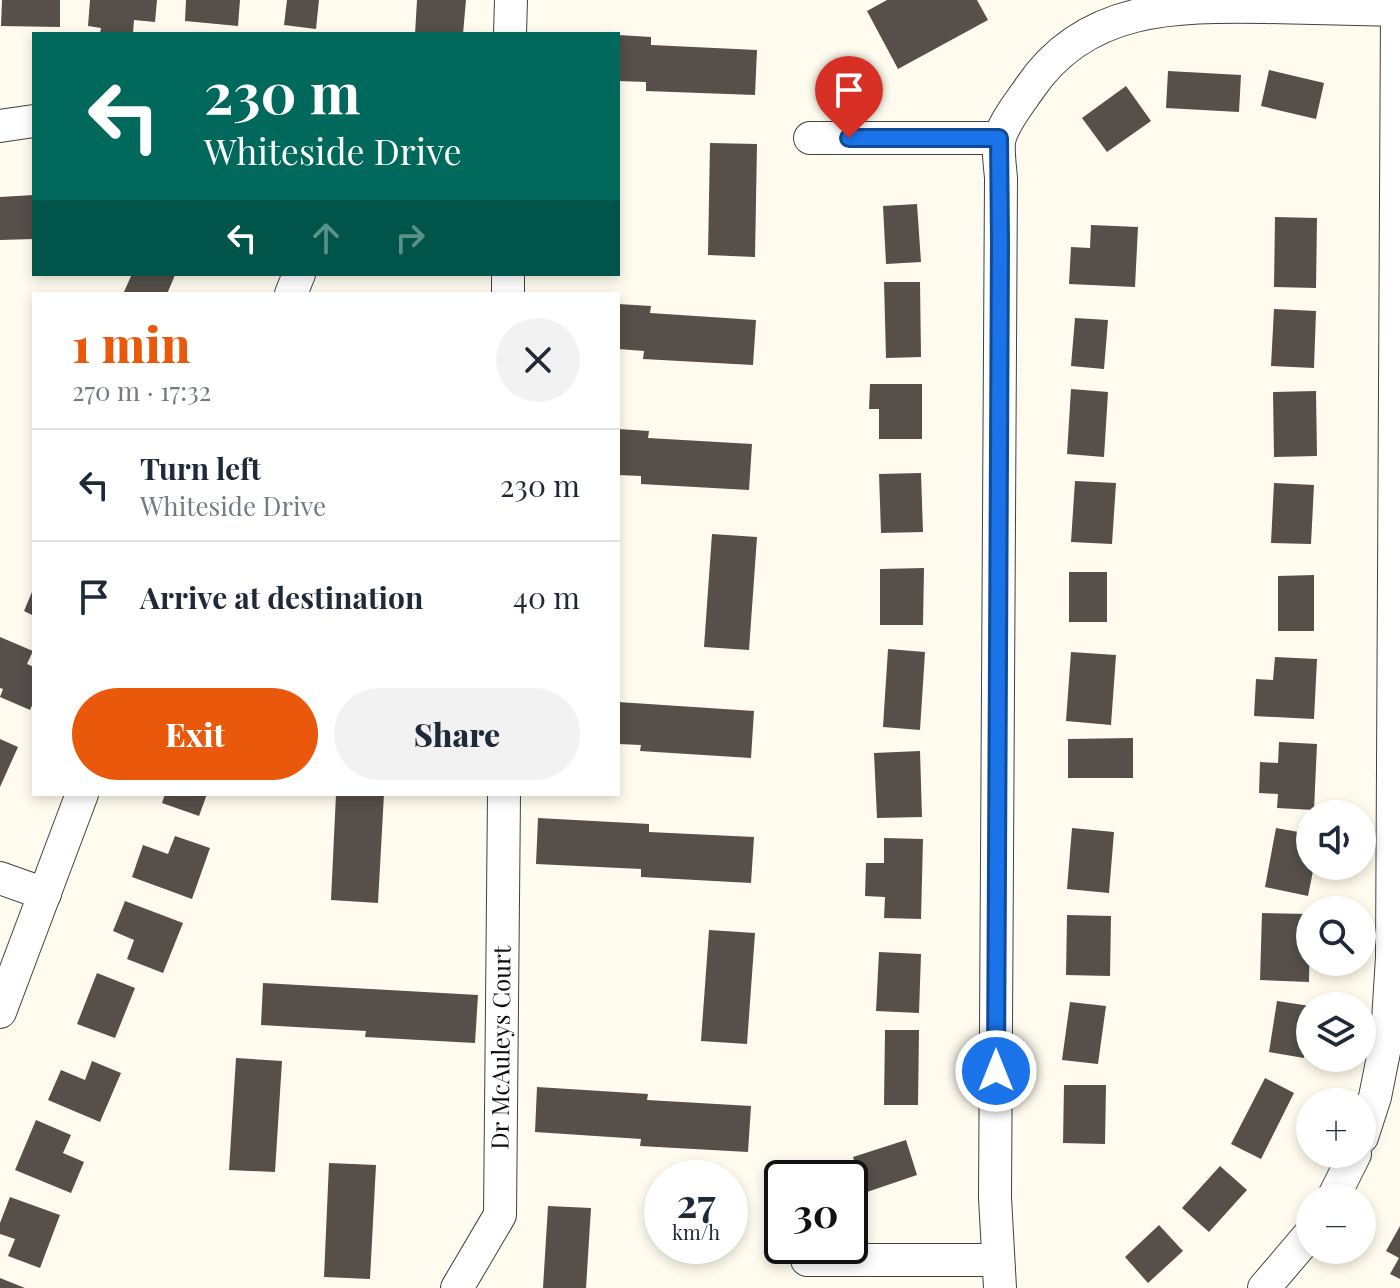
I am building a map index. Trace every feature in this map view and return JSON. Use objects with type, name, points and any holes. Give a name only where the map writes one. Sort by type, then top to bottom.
[{"type":"street","points":[[510,32],[511,0]]},
{"type":"street","points":[[862,1264],[998,1274],[995,1166],[999,138],[1021,100],[1052,59],[1084,35],[1126,18],[1165,10],[1205,7],[1398,10],[1392,957],[1387,1037],[1376,1092]]},
{"type":"street","points":[[0,126],[32,121]]},
{"type":"street","points":[[810,138],[999,138]]},
{"type":"street","points":[[0,1012],[81,796]]},
{"type":"street","name":"Dr McAuleys Court","points":[[457,1288],[500,1215],[504,796]]},
{"type":"street","points":[[0,878],[45,894]]},
{"type":"street","points":[[1264,1288],[1296,1250]]},
{"type":"building","points":[[2,0],[60,0],[60,27],[1,26]]},
{"type":"building","points":[[90,0],[157,0],[155,22],[134,20],[133,32],[100,32],[101,28],[88,26]]},
{"type":"building","points":[[186,0],[240,0],[238,26],[185,21]]},
{"type":"building","points":[[287,0],[319,0],[316,29],[284,25]]},
{"type":"building","points":[[417,0],[466,0],[463,32],[415,32]]},
{"type":"building","points":[[887,0],[977,0],[988,20],[898,69],[867,11]]},
{"type":"building","points":[[620,35],[651,37],[651,45],[757,50],[755,95],[646,91],[646,82],[620,81]]},
{"type":"building","points":[[1269,70],[1324,83],[1316,119],[1261,106]]},
{"type":"building","points":[[1168,71],[1241,75],[1239,112],[1166,108]]},
{"type":"building","points":[[1126,86],[1151,121],[1107,152],[1082,118]]},
{"type":"building","points":[[710,143],[757,144],[755,257],[708,255]]},
{"type":"building","points":[[32,195],[32,239],[0,240],[0,197]]},
{"type":"building","points":[[917,204],[921,262],[886,264],[883,206]]},
{"type":"building","points":[[1275,217],[1317,218],[1316,288],[1274,287]]},
{"type":"building","points":[[1091,225],[1138,227],[1135,287],[1069,284],[1071,247],[1090,248]]},
{"type":"building","points":[[131,276],[175,276],[168,292],[124,292]]},
{"type":"building","points":[[884,282],[920,282],[921,357],[886,358]]},
{"type":"building","points":[[620,304],[651,306],[650,313],[756,320],[753,365],[643,359],[644,351],[620,349]]},
{"type":"building","points":[[1274,309],[1316,311],[1314,368],[1271,366]]},
{"type":"building","points":[[1075,318],[1108,320],[1104,369],[1071,366]]},
{"type":"building","points":[[870,384],[922,384],[922,439],[879,439],[879,409],[869,409]]},
{"type":"building","points":[[1071,389],[1108,392],[1104,457],[1067,454]]},
{"type":"building","points":[[1316,391],[1317,456],[1274,457],[1273,392]]},
{"type":"building","points":[[620,429],[649,431],[648,438],[752,444],[749,490],[641,484],[641,476],[620,475]]},
{"type":"building","points":[[921,473],[923,532],[881,533],[879,474]]},
{"type":"building","points":[[1075,481],[1116,483],[1112,544],[1071,542]]},
{"type":"building","points":[[1274,483],[1314,485],[1311,544],[1271,543]]},
{"type":"building","points":[[712,534],[757,537],[749,650],[704,647]]},
{"type":"building","points":[[924,568],[923,625],[880,625],[880,569]]},
{"type":"building","points":[[1069,572],[1107,572],[1107,622],[1069,622]]},
{"type":"building","points":[[1314,575],[1314,631],[1278,631],[1278,576]]},
{"type":"building","points":[[32,592],[32,615],[24,611]]},
{"type":"building","points":[[0,637],[32,651],[27,664],[32,666],[30,710],[0,697],[3,689],[0,688]]},
{"type":"building","points":[[888,649],[925,652],[920,730],[883,727]]},
{"type":"building","points":[[1071,652],[1116,655],[1111,725],[1066,721]]},
{"type":"building","points":[[1275,657],[1317,659],[1314,719],[1254,716],[1256,679],[1273,680]]},
{"type":"building","points":[[620,702],[754,711],[751,758],[640,751],[641,745],[620,744]]},
{"type":"building","points":[[1133,738],[1133,778],[1068,778],[1068,739]]},
{"type":"building","points":[[0,739],[18,747],[0,787]]},
{"type":"building","points":[[1279,742],[1317,744],[1314,800],[1296,800],[1296,809],[1277,808],[1278,794],[1259,793],[1260,762],[1278,763]]},
{"type":"building","points":[[920,751],[922,817],[877,818],[874,753]]},
{"type":"building","points":[[164,796],[206,796],[199,816],[162,803]]},
{"type":"building","points":[[336,796],[384,796],[378,903],[331,900]]},
{"type":"building","points":[[538,818],[649,824],[649,832],[754,837],[751,883],[641,877],[641,869],[536,864]]},
{"type":"building","points":[[1072,828],[1114,832],[1109,893],[1067,889]]},
{"type":"building","points":[[1276,828],[1296,832],[1296,880],[1311,880],[1308,896],[1265,887]]},
{"type":"building","points":[[175,836],[210,848],[192,899],[132,877],[143,845],[168,854]]},
{"type":"building","points":[[884,838],[923,839],[921,919],[884,918],[885,897],[865,896],[866,863],[884,863]]},
{"type":"building","points":[[125,901],[183,923],[163,973],[127,959],[134,940],[113,931]]},
{"type":"building","points":[[1262,913],[1296,914],[1296,976],[1309,976],[1309,982],[1260,980]]},
{"type":"building","points":[[1067,915],[1111,916],[1110,976],[1066,975]]},
{"type":"building","points":[[709,930],[755,933],[747,1044],[701,1041]]},
{"type":"building","points":[[879,952],[921,954],[919,1013],[876,1011]]},
{"type":"building","points":[[97,973],[135,988],[115,1038],[77,1024]]},
{"type":"building","points":[[263,983],[478,995],[475,1043],[365,1037],[366,1031],[261,1025]]},
{"type":"building","points":[[1277,1001],[1296,1004],[1296,1057],[1269,1052]]},
{"type":"building","points":[[1070,1002],[1106,1006],[1098,1064],[1062,1060]]},
{"type":"building","points":[[885,1030],[919,1030],[918,1105],[884,1105]]},
{"type":"building","points":[[236,1058],[282,1061],[275,1172],[229,1170]]},
{"type":"building","points":[[92,1061],[121,1073],[100,1122],[48,1100],[61,1070],[85,1080]]},
{"type":"building","points":[[1265,1078],[1294,1093],[1261,1159],[1231,1144]]},
{"type":"building","points":[[1064,1085],[1106,1085],[1105,1144],[1063,1143]]},
{"type":"building","points":[[537,1087],[648,1094],[647,1100],[751,1106],[748,1152],[640,1146],[641,1139],[535,1132]]},
{"type":"building","points":[[36,1120],[71,1135],[63,1153],[84,1162],[71,1193],[15,1170]]},
{"type":"building","points":[[906,1140],[917,1175],[868,1192],[868,1160],[854,1160],[853,1157]]},
{"type":"building","points":[[329,1163],[376,1165],[370,1279],[324,1277]]},
{"type":"building","points":[[1220,1166],[1247,1190],[1209,1232],[1182,1208]]},
{"type":"building","points":[[10,1197],[60,1215],[40,1268],[8,1256],[15,1239],[0,1234],[0,1223]]},
{"type":"building","points":[[548,1206],[591,1208],[586,1288],[543,1288]]},
{"type":"building","points":[[1159,1225],[1183,1251],[1148,1283],[1125,1257]]},
{"type":"building","points":[[1400,1226],[1400,1279],[1390,1274],[1399,1258],[1386,1251]]},
{"type":"building","points":[[0,1278],[25,1288],[0,1288]]},
{"type":"route","points":[[849,138],[999,138],[996,1071]]}]
